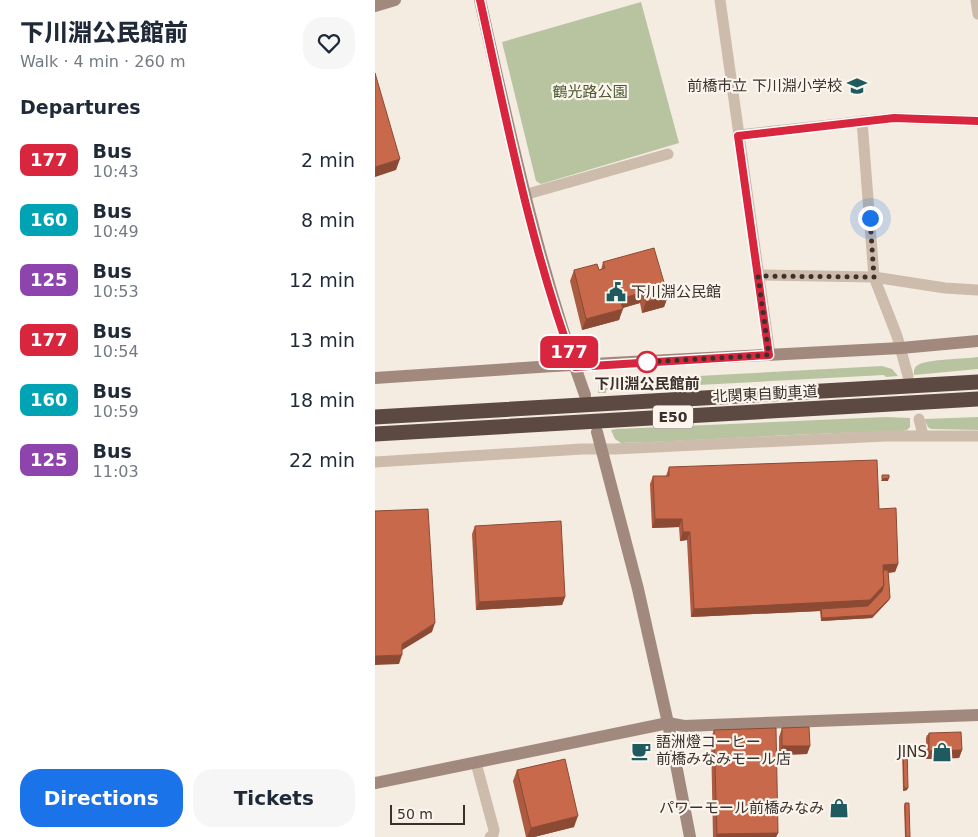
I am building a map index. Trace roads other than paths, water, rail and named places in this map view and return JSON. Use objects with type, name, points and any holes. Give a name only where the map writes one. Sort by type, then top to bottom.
[{"type":"highway","name":"北関東自動車道","points":[[375,417],[978,382]]},
{"type":"highway","name":"北関東自動車道","points":[[375,434],[976,400]]},
{"type":"street","points":[[375,6],[395,0]]},
{"type":"street","points":[[480,0],[524,196],[543,268],[585,395]]},
{"type":"street","points":[[719,0],[769,355]]},
{"type":"street","points":[[976,0],[978,14]]},
{"type":"street","points":[[738,136],[894,118],[978,121]]},
{"type":"street","points":[[862,121],[874,277],[901,348],[908,376]]},
{"type":"street","points":[[524,196],[668,154]]},
{"type":"street","points":[[758,276],[874,277],[945,288],[978,290]]},
{"type":"street","points":[[375,378],[554,366],[575,367],[901,348],[978,341]]},
{"type":"street","points":[[919,419],[923,435]]},
{"type":"street","points":[[597,432],[613,500],[638,589],[668,723],[690,837]]},
{"type":"street","points":[[375,462],[602,448],[624,449],[923,435],[978,436]]},
{"type":"street","points":[[375,783],[668,723],[684,726],[978,715]]},
{"type":"street","points":[[477,763],[494,830],[492,836]]},
{"type":"place","name":"前橋市立 下川淵小学校","points":[[857,86]]},
{"type":"place","name":"下川淵公民館","points":[[616,292]]},
{"type":"place","name":"下川淵公民館前","points":[[647,362]]},
{"type":"place","name":"語洲燈コーヒー 前橋みなみモール店","points":[[641,751]]},
{"type":"place","name":"JINS","points":[[942,752]]},
{"type":"place","name":"パワーモール前橋みなみ","points":[[839,808]]},
{"type":"park label","name":"鶴光路公園","points":[[590,92]]}]
